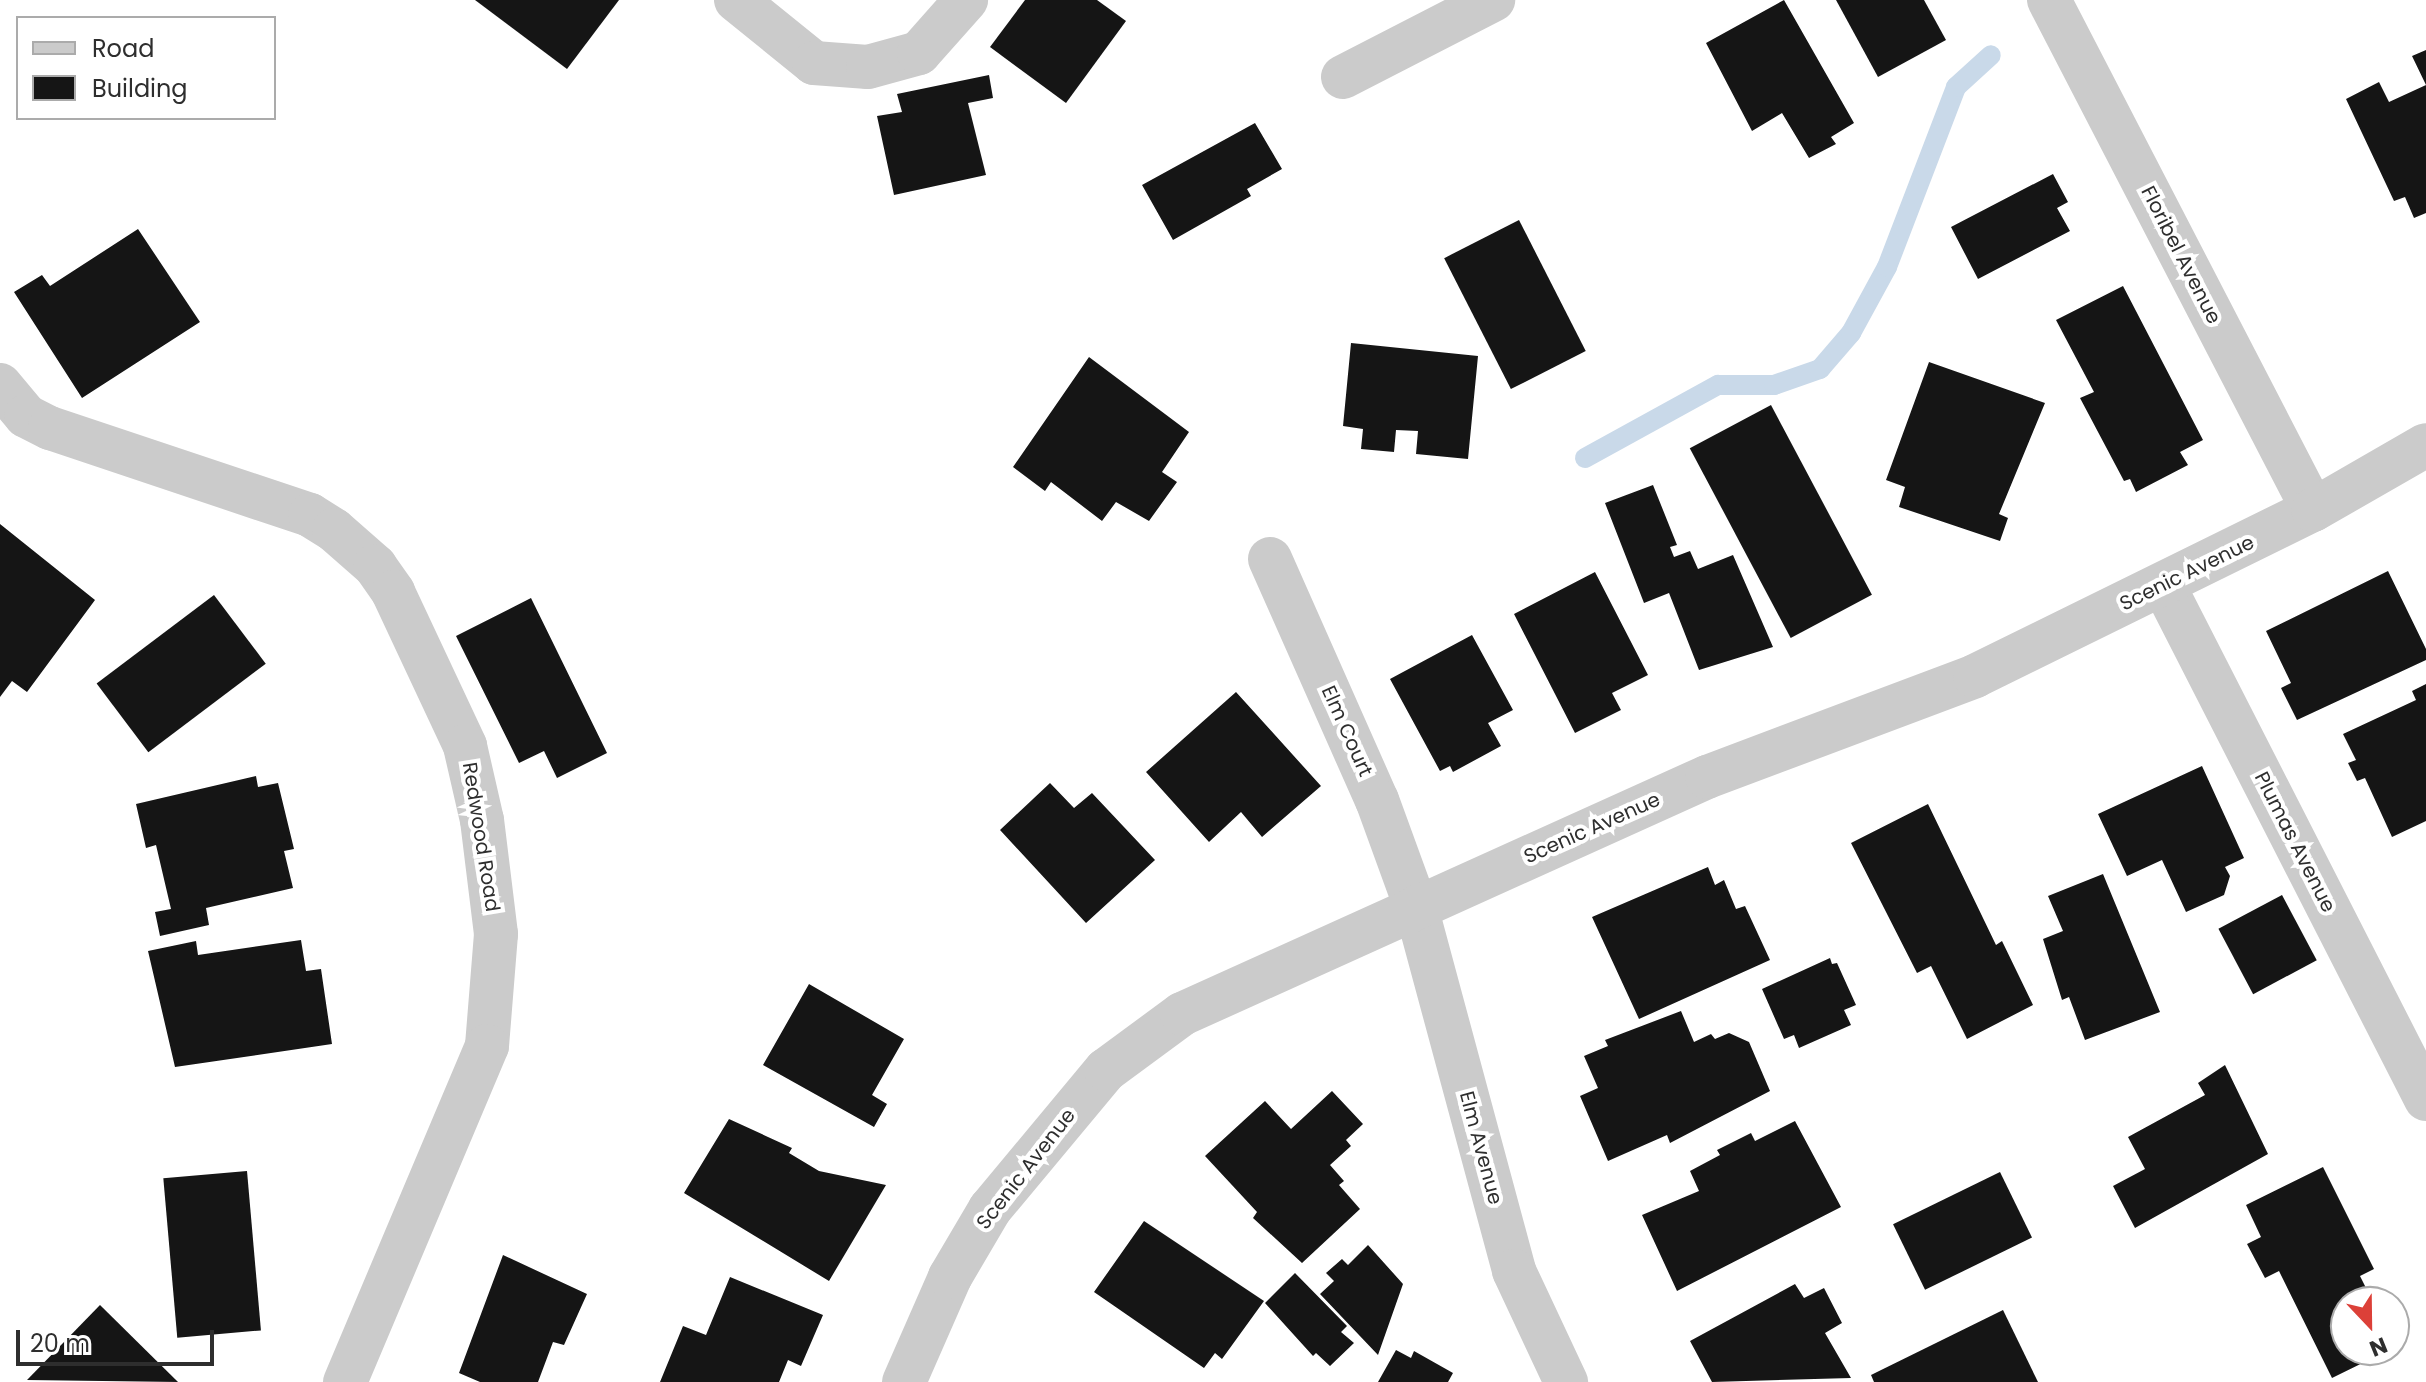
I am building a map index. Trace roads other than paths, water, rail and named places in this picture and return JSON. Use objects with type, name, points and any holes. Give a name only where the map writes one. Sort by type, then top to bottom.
[{"type":"street","points":[[736,0],[814,63],[868,67],[919,53],[966,0]]},
{"type":"street","points":[[1343,77],[1493,0]]},
{"type":"street","name":"Floribel Avenue","points":[[2049,0],[2313,510]]},
{"type":"street","name":"Redwood Road","points":[[0,385],[26,416],[50,428],[310,515],[334,530],[375,566],[393,592],[465,746],[482,820],[496,934],[487,1046],[345,1382]]},
{"type":"street","name":"Scenic Avenue","points":[[904,1382],[925,1328],[990,1209],[1106,1070],[1182,1014],[1707,777],[1975,676],[2164,586],[2313,510],[2426,445]]},
{"type":"street","name":"Elm Court","points":[[1270,559],[1377,800],[1416,907]]},
{"type":"street","name":"Plumas Avenue","points":[[2164,586],[2426,1099]]},
{"type":"street","name":"Elm Avenue","points":[[1416,907],[1514,1271],[1566,1382]]},
{"type":"waterway","points":[[1585,458],[1718,385],[1774,385],[1820,369],[1851,333],[1887,267],[1956,87],[1991,55]]}]
